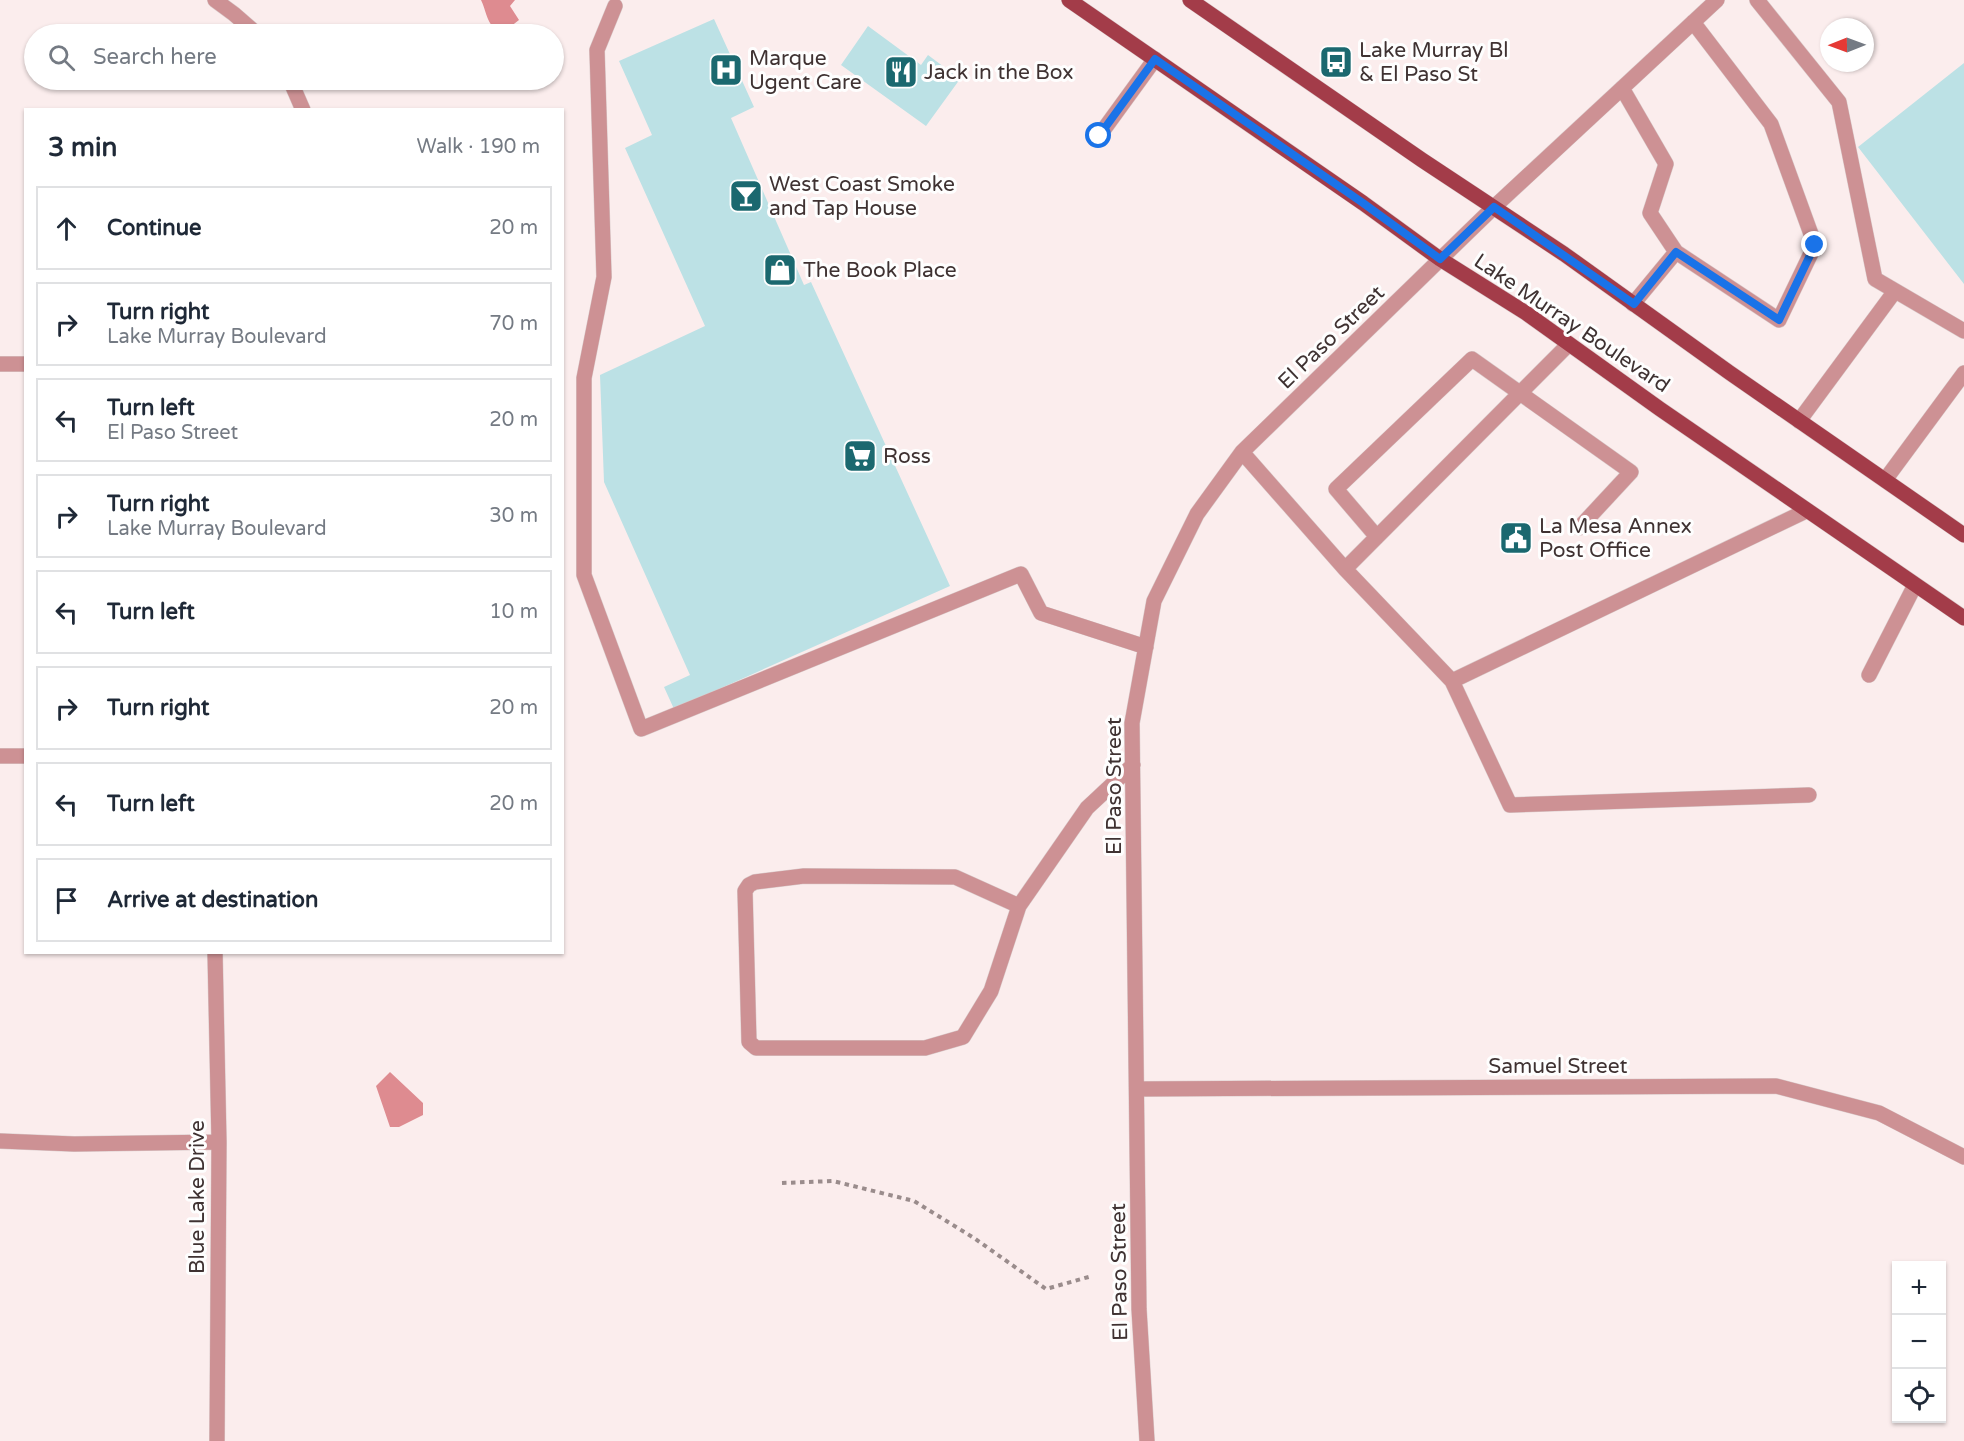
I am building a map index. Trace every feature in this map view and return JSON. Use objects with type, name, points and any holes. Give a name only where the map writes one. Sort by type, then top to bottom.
[{"type":"main road","name":"Lake Murray Boulevard","points":[[1069,0],[1363,203],[1440,259],[1526,313],[1964,618]]},
{"type":"main road","points":[[1190,0],[1494,207],[1964,535]]},
{"type":"street","points":[[215,0],[246,24]]},
{"type":"street","name":"El Paso Street","points":[[1147,1441],[1139,1309],[1132,723],[1154,601],[1197,514],[1242,452],[1494,207],[1717,0]]},
{"type":"street","points":[[1757,0],[1839,102],[1875,279],[1964,331]]},
{"type":"street","points":[[615,6],[597,51],[604,277],[584,378],[584,575],[641,729],[1021,574],[1041,613],[1146,647]]},
{"type":"street","points":[[1622,88],[1666,164],[1650,213],[1676,252],[1779,320],[1815,245],[1772,124],[1693,22]]},
{"type":"street","points":[[1099,136],[1155,59]]},
{"type":"street","points":[[294,90],[302,108]]},
{"type":"street","points":[[1634,304],[1676,252]]},
{"type":"street","points":[[1799,421],[1895,291]]},
{"type":"street","points":[[1345,569],[1569,344]]},
{"type":"street","points":[[1377,537],[1336,489],[1472,359],[1631,472],[1579,528]]},
{"type":"street","points":[[0,364],[24,364]]},
{"type":"street","points":[[1885,480],[1964,373]]},
{"type":"street","points":[[1242,452],[1345,569],[1452,681],[1510,805],[1809,795]]},
{"type":"street","points":[[1452,681],[1806,510]]},
{"type":"street","points":[[1869,675],[1915,585]]},
{"type":"street","points":[[0,756],[24,756]]},
{"type":"street","points":[[1019,906],[955,877],[804,876],[755,882],[749,885],[746,891],[749,1042],[756,1048],[925,1048],[963,1037],[991,991],[1019,906],[1087,808],[1133,765]]},
{"type":"street","name":"Blue Lake Drive","points":[[215,954],[219,1142],[217,1441]]},
{"type":"street","name":"Samuel Street","points":[[1137,1089],[1776,1086],[1879,1113],[1964,1157]]},
{"type":"street","points":[[0,1141],[74,1144],[219,1142]]},
{"type":"path","points":[[782,1183],[833,1181],[914,1201],[974,1238],[1046,1289],[1092,1276]]},
{"type":"shaded area","points":[[481,0],[515,0],[510,6],[519,20],[514,24],[491,24]]},
{"type":"shaded area","points":[[390,1072],[423,1103],[423,1115],[399,1127],[390,1127],[376,1086]]},
{"type":"building","points":[[714,19],[754,107],[731,118],[804,285],[811,282],[950,586],[674,709],[664,687],[690,675],[604,482],[600,375],[705,326],[625,148],[652,135],[619,61]]},
{"type":"building","name":"Jack in the Box","points":[[868,26],[921,65],[928,55],[960,79],[926,126],[841,65]]},
{"type":"building","points":[[1964,63],[1964,284],[1858,147]]},
{"type":"place","name":"Lake Murray Bl & El Paso St","points":[[1336,62]]},
{"type":"place","name":"Marque Ugent Care","points":[[726,70]]},
{"type":"place","name":"Jack in the Box","points":[[901,72]]},
{"type":"place","name":"West Coast Smoke and Tap House","points":[[746,196]]},
{"type":"place","name":"The Book Place","points":[[780,270]]},
{"type":"place","name":"Ross","points":[[860,456]]},
{"type":"place","name":"La Mesa Annex Post Office","points":[[1516,538]]},
{"type":"route","points":[[1099,136],[1155,59],[1440,259],[1494,207],[1634,304],[1676,252],[1779,320],[1815,245]]}]
